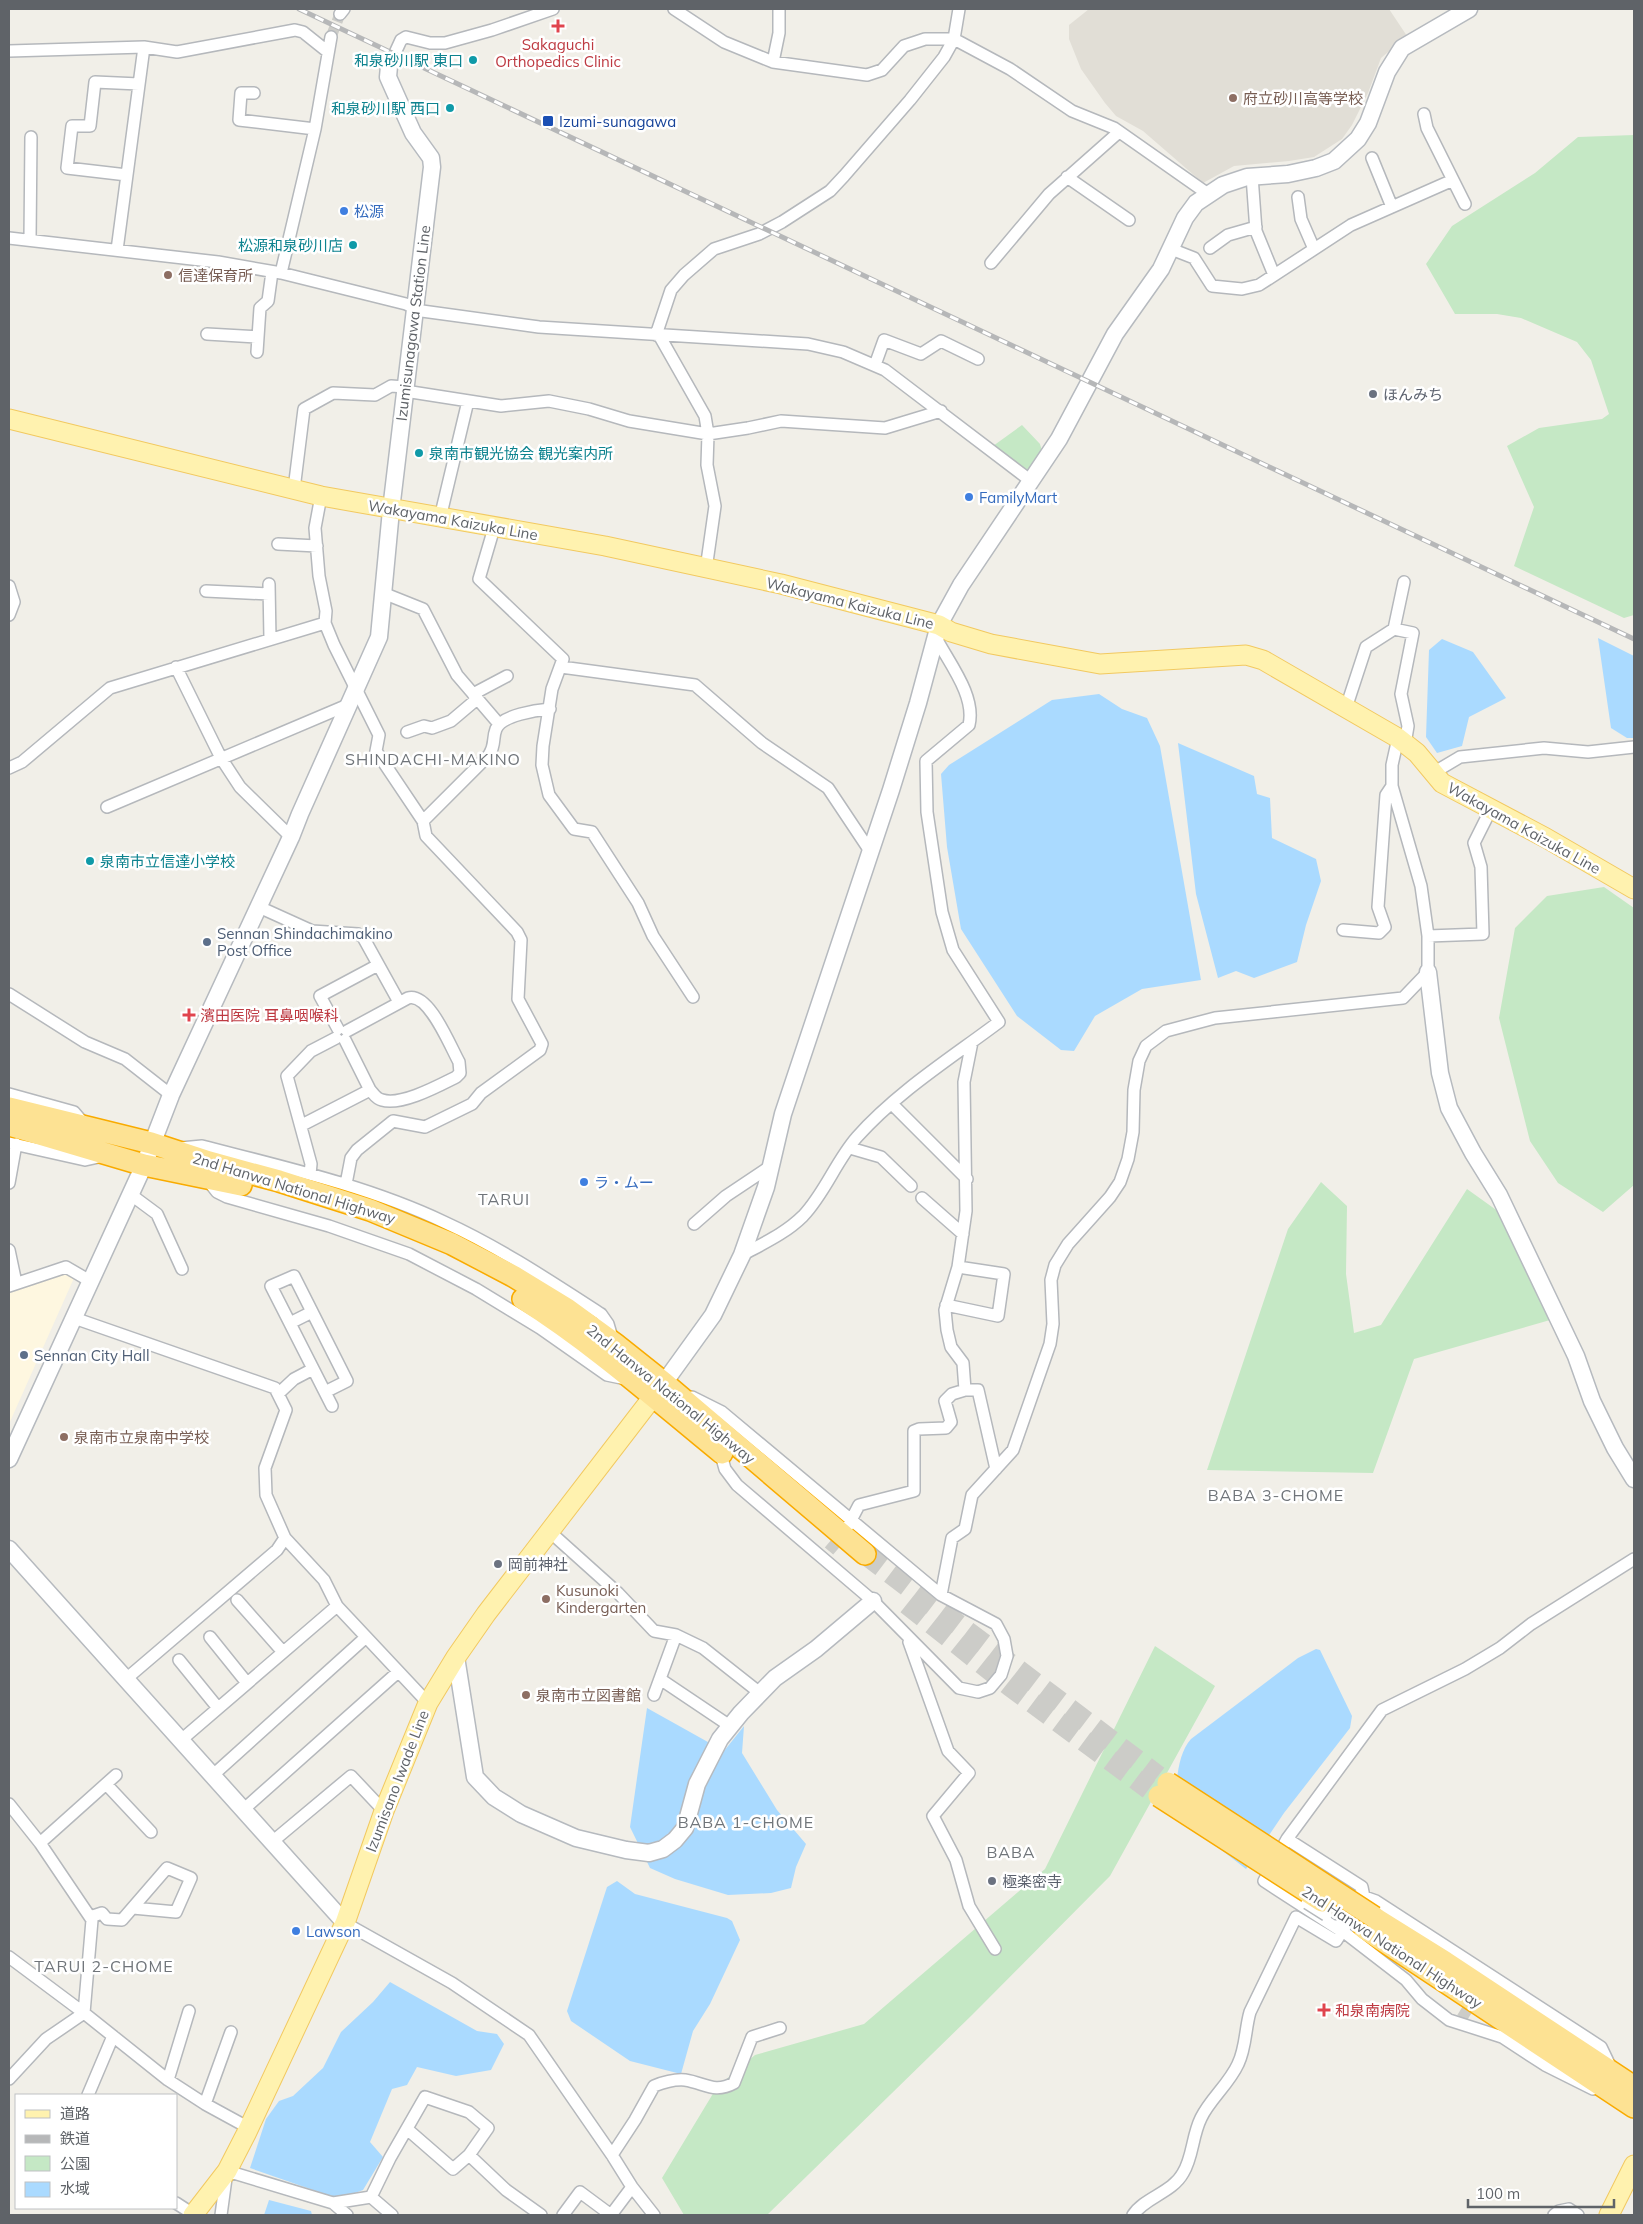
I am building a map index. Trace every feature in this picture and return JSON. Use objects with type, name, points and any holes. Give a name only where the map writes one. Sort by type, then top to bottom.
[{"type":"highway","name":"2nd Hanwa National Highway","points":[[9,1108],[159,1146],[370,1210],[452,1244],[513,1276],[567,1309],[614,1344],[659,1390],[720,1451],[862,1560],[659,1390],[635,1380],[557,1321],[494,1281],[423,1244],[353,1218],[205,1176],[144,1165],[110,1155],[11,1137]]},
{"type":"highway","name":"2nd Hanwa National Highway","points":[[1158,1786],[1631,2092]]},
{"type":"highway","name":"2nd Hanwa National Highway","points":[[1369,1923],[1445,1962],[1614,2074],[1631,2092]]},
{"type":"main road","name":"Wakayama Kaizuka Line","points":[[9,419],[321,496],[391,510],[605,546],[781,584],[938,632],[951,632],[991,644],[1100,664],[1246,656],[1263,660],[1401,741],[1417,753],[1442,783],[1546,838],[1634,889]]},
{"type":"main road","name":"Izumisano Iwade Line","points":[[193,2215],[227,2171],[345,1923],[384,1811],[428,1703],[456,1657],[548,1531],[659,1390]]},
{"type":"main road","points":[[1609,2215],[1634,2166]]},
{"type":"street","points":[[389,66],[401,40],[406,37],[430,43],[445,44],[553,9]]},
{"type":"street","points":[[674,9],[724,42],[773,62],[867,75],[882,70],[904,46],[924,39],[954,39],[1010,69],[1072,111],[1119,132],[1208,194]]},
{"type":"street","points":[[773,62],[779,33],[779,9]]},
{"type":"street","points":[[706,569],[715,506],[707,465],[708,434],[705,416],[658,335],[671,290],[684,275],[714,249],[767,230],[830,191],[910,100],[944,57],[954,39],[959,9]]},
{"type":"street","points":[[720,1451],[725,1469],[737,1484],[826,1554],[959,1688],[978,1692],[990,1688],[1001,1675],[1007,1656],[1004,1639],[996,1624],[941,1595],[849,1525],[722,1412],[659,1390],[714,1315],[742,1255],[766,1187],[786,1105],[918,703],[938,632],[961,585],[1059,439],[1115,334],[1161,269],[1185,218],[1196,203],[1223,185],[1252,176],[1288,174],[1316,168],[1334,161],[1358,138],[1368,122],[1388,72],[1402,48],[1464,10]]},
{"type":"street","points":[[9,50],[144,46],[177,52],[295,30],[303,32],[328,52]]},
{"type":"street","points":[[257,352],[260,308],[268,301],[314,129],[331,37]]},
{"type":"street","points":[[117,250],[144,46]]},
{"type":"street","name":"Izumisunagawa Station Line","points":[[9,1459],[130,1194],[144,1165],[159,1146],[171,1095],[291,837],[379,637],[391,510],[432,167],[431,158],[413,133],[388,77],[389,66]]},
{"type":"street","points":[[128,175],[67,168],[72,126],[90,126],[95,82],[139,84]]},
{"type":"street","points":[[254,93],[241,93],[239,120],[314,129]]},
{"type":"street","points":[[1424,114],[1427,128],[1465,204]]},
{"type":"street","points":[[992,263],[1049,194],[1119,132]]},
{"type":"street","points":[[30,239],[32,137]]},
{"type":"street","points":[[1372,158],[1392,207]]},
{"type":"street","points":[[1252,176],[1256,226],[1274,275]]},
{"type":"street","points":[[1068,177],[1129,220]]},
{"type":"street","points":[[1171,249],[1194,258],[1212,286],[1242,289],[1259,285],[1351,225],[1453,180]]},
{"type":"street","points":[[1298,197],[1301,219],[1314,249]]},
{"type":"street","points":[[1210,248],[1228,235],[1256,226]]},
{"type":"street","points":[[9,238],[218,262],[276,272],[406,304],[415,308],[539,327],[808,344],[843,352],[885,370],[1031,481]]},
{"type":"street","points":[[207,334],[258,337]]},
{"type":"street","points":[[875,365],[884,340],[921,354],[941,340],[978,359]]},
{"type":"street","points":[[294,489],[304,409],[333,394],[376,395],[391,386],[502,406],[548,401],[589,409],[629,421],[708,434],[748,428],[781,420],[885,428],[941,411]]},
{"type":"street","points":[[440,518],[468,401]]},
{"type":"street","points":[[321,496],[315,528],[319,576],[326,611],[326,623],[353,697],[379,735],[376,751],[423,821],[426,836],[517,932],[521,940],[518,999],[542,1044],[540,1050],[481,1093],[472,1104],[425,1127],[393,1121],[357,1150],[351,1158],[346,1184]]},
{"type":"street","points":[[494,528],[479,578],[563,659],[552,689],[543,746],[542,765],[549,795],[574,829],[592,832],[638,903],[653,936],[693,997]]},
{"type":"street","points":[[278,544],[317,546]]},
{"type":"street","points":[[1394,629],[1404,582]]},
{"type":"street","points":[[9,586],[14,602],[9,615]]},
{"type":"street","points":[[206,591],[269,589],[270,639]]},
{"type":"street","points":[[383,594],[423,609],[457,675],[499,724]]},
{"type":"street","points":[[9,768],[22,762],[110,688],[326,623]]},
{"type":"street","points":[[1346,708],[1366,647],[1394,629],[1413,633],[1400,694],[1408,726],[1392,765],[1392,786],[1421,886],[1428,936],[1428,972],[1440,1073],[1449,1108],[1473,1153],[1499,1195],[1576,1356],[1592,1401],[1615,1448],[1634,1479]]},
{"type":"street","points":[[742,1255],[782,1234],[803,1216],[856,1138],[892,1104],[999,1022],[953,950],[942,912],[927,812],[926,761],[969,725],[971,717],[965,691],[938,632]]},
{"type":"street","points":[[176,667],[221,758],[240,787],[291,837]]},
{"type":"street","points":[[561,667],[696,685],[762,743],[828,788],[870,851]]},
{"type":"street","points":[[407,732],[424,726],[432,728],[451,721],[475,697],[496,680],[507,676]]},
{"type":"street","points":[[107,807],[221,758],[353,697]]},
{"type":"street","points":[[423,821],[489,756],[494,746],[496,730],[499,724],[524,712],[550,709]]},
{"type":"street","points":[[1433,773],[1460,757],[1544,748],[1588,752],[1634,747]]},
{"type":"street","points":[[1343,930],[1379,933],[1385,927],[1378,907],[1386,795],[1392,786]]},
{"type":"street","points":[[1428,936],[1482,934],[1482,868],[1474,842],[1491,809]]},
{"type":"street","points":[[259,907],[312,931],[358,934],[363,937],[400,1002]]},
{"type":"street","points":[[310,1174],[311,1164],[302,1125],[287,1076],[311,1051],[341,1034],[400,1002],[413,996],[429,1007],[459,1062],[460,1073],[456,1077],[414,1097],[384,1101],[376,1097],[370,1090],[341,1034],[320,996],[378,965]]},
{"type":"street","points":[[941,1595],[952,1538],[965,1529],[972,1495],[1013,1450],[1050,1344],[1053,1324],[1051,1280],[1055,1265],[1068,1244],[1110,1197],[1120,1182],[1128,1159],[1133,1132],[1139,1061],[1146,1046],[1166,1031],[1215,1018],[1403,998],[1428,972]]},
{"type":"street","points":[[9,994],[85,1042],[125,1059],[171,1095]]},
{"type":"street","points":[[964,1390],[963,1363],[951,1347],[945,1310],[958,1267],[966,1211],[964,1082],[972,1042]]},
{"type":"street","points":[[302,1125],[370,1090]]},
{"type":"street","points":[[9,1094],[74,1112],[86,1126]]},
{"type":"street","points":[[892,1104],[967,1179]]},
{"type":"street","points":[[9,1183],[11,1137]]},
{"type":"street","points":[[159,1146],[202,1146],[310,1174],[346,1184],[444,1221],[532,1270],[601,1314],[608,1324],[614,1344]]},
{"type":"street","points":[[850,1148],[881,1157],[911,1186]]},
{"type":"street","points":[[694,1224],[726,1196],[771,1166]]},
{"type":"street","points":[[130,1194],[157,1214],[182,1269]]},
{"type":"street","points":[[922,1198],[963,1234]]},
{"type":"street","points":[[9,1250],[12,1285],[66,1267],[90,1281]]},
{"type":"street","points":[[946,1305],[998,1316],[1004,1274],[958,1267]]},
{"type":"street","points":[[324,1392],[346,1381],[294,1276],[272,1286],[324,1392],[332,1406]]},
{"type":"street","points":[[290,1323],[312,1312]]},
{"type":"street","points":[[74,1318],[275,1388],[286,1410],[265,1468],[266,1495],[285,1538],[324,1580],[337,1606],[428,1703]]},
{"type":"street","points":[[278,1394],[294,1379],[313,1369]]},
{"type":"street","points":[[849,1525],[859,1505],[914,1491],[914,1431],[919,1429],[946,1428],[951,1422],[946,1401],[952,1394],[964,1390],[978,1390],[996,1469]]},
{"type":"street","points":[[548,1531],[618,1593],[654,1631],[676,1634],[703,1648],[760,1693]]},
{"type":"street","points":[[126,1679],[277,1550],[285,1538]]},
{"type":"street","points":[[9,1549],[345,1923],[452,1983],[529,2035],[632,2187],[654,2215]]},
{"type":"street","points":[[1631,2092],[1576,2082],[1545,2065],[1502,2036],[1461,2020],[1449,2020],[1422,1999],[1406,1980],[1341,1931],[1264,1882],[1287,1839],[1382,1710],[1465,1669],[1500,1648],[1531,1624],[1634,1559]]},
{"type":"street","points":[[237,1600],[283,1652]]},
{"type":"street","points":[[456,1657],[475,1777],[494,1797],[521,1814],[576,1838],[626,1850],[649,1853],[663,1849],[675,1840],[685,1828],[698,1784],[720,1739],[730,1726],[775,1678],[816,1649],[873,1601]]},
{"type":"street","points":[[180,1741],[337,1606]]},
{"type":"street","points":[[654,1695],[676,1634]]},
{"type":"street","points":[[906,1636],[948,1751],[969,1773],[933,1816],[956,1860],[969,1906],[995,1949]]},
{"type":"street","points":[[210,1637],[247,1683]]},
{"type":"street","points":[[212,1776],[366,1638]]},
{"type":"street","points":[[179,1660],[218,1708]]},
{"type":"street","points":[[243,1810],[398,1672]]},
{"type":"street","points":[[660,1679],[730,1726]]},
{"type":"street","points":[[40,1843],[116,1775]]},
{"type":"street","points":[[272,1842],[351,1776],[384,1811]]},
{"type":"street","points":[[106,1784],[151,1832]]},
{"type":"street","points":[[9,1804],[40,1843],[92,1920],[84,2013]]},
{"type":"street","points":[[1195,1811],[1245,1862],[1326,1916],[1341,1931]]},
{"type":"street","points":[[1195,1811],[1241,1821],[1348,1890],[1376,1901],[1486,1978],[1601,2047],[1614,2074]]},
{"type":"street","points":[[1133,2215],[1172,2186],[1183,2174],[1201,2116],[1238,2065],[1243,2050],[1250,2012],[1296,1917],[1336,1941],[1364,1897],[1362,1887],[1287,1839]]},
{"type":"street","points":[[90,1917],[102,1913],[107,1919],[122,1920],[167,1868],[191,1878],[176,1912],[133,1908]]},
{"type":"street","points":[[9,1957],[84,2013],[168,2080],[205,2104],[249,2128]]},
{"type":"street","points":[[168,2080],[189,2011]]},
{"type":"street","points":[[9,2079],[46,2039],[84,2013]]},
{"type":"street","points":[[612,2155],[654,2086],[668,2081],[684,2080],[718,2089],[726,2088],[734,2083],[752,2037],[780,2028]]},
{"type":"street","points":[[205,2104],[231,2032]]},
{"type":"street","points":[[88,2094],[113,2036]]},
{"type":"street","points":[[371,2197],[390,2158],[425,2097],[469,2112],[488,2128],[469,2155],[453,2169],[407,2129]]},
{"type":"street","points":[[469,2155],[506,2190],[541,2215]]},
{"type":"street","points":[[221,2215],[227,2171],[333,2203],[347,2215]]},
{"type":"street","points":[[563,2215],[580,2192],[611,2215],[632,2187]]},
{"type":"street","points":[[333,2203],[371,2197],[392,2215]]},
{"type":"street","points":[[178,2204],[193,2215]]},
{"type":"street","points":[[1554,2215],[1558,2211],[1569,2210],[1578,2215]]},
{"type":"shaded area","name":"府立砂川高等学校","points":[[1089,9],[1389,9],[1407,36],[1381,58],[1368,93],[1352,125],[1342,139],[1314,157],[1234,166],[1203,183],[1143,131],[1116,116],[1081,69],[1069,39],[1069,25]]},
{"type":"shaded area","name":"Sennan City Hall","points":[[65,1270],[74,1278],[9,1424],[9,1287]]},
{"type":"green space","points":[[1634,135],[1634,615],[1624,618],[1514,566],[1534,507],[1507,446],[1539,428],[1602,419],[1609,414],[1591,360],[1577,342],[1521,318],[1497,314],[1455,314],[1426,264],[1452,226],[1535,173],[1578,137]]},
{"type":"green space","points":[[1022,425],[1040,444],[1042,451],[1030,469],[1024,470],[993,446]]},
{"type":"green space","points":[[1604,887],[1634,908],[1634,1185],[1603,1212],[1558,1183],[1530,1141],[1499,1018],[1515,928],[1547,896]]},
{"type":"green space","points":[[1321,1182],[1347,1206],[1346,1274],[1354,1333],[1381,1325],[1467,1189],[1513,1222],[1557,1318],[1414,1359],[1373,1473],[1207,1470],[1288,1229]]},
{"type":"green space","points":[[1155,1646],[1215,1686],[1110,1876],[972,2015],[767,2215],[684,2215],[662,2178],[717,2087],[755,2055],[864,2024],[1045,1869]]},
{"type":"water","points":[[1598,638],[1634,656],[1634,738],[1627,738],[1611,728]]},
{"type":"water","points":[[1442,639],[1473,652],[1506,698],[1469,717],[1462,746],[1437,753],[1426,737],[1429,650]]},
{"type":"water","points":[[1099,694],[1122,709],[1147,718],[1160,746],[1201,980],[1142,989],[1095,1016],[1074,1051],[1061,1050],[1017,1016],[961,929],[947,847],[941,774],[949,765],[1052,700]]},
{"type":"water","points":[[1178,743],[1254,776],[1257,794],[1270,798],[1272,838],[1316,859],[1321,881],[1306,925],[1297,962],[1254,978],[1236,971],[1218,978],[1196,894]]},
{"type":"water","points":[[1316,1649],[1320,1650],[1352,1716],[1350,1728],[1284,1813],[1246,1869],[1174,1813],[1179,1764],[1191,1739],[1298,1658]]},
{"type":"water","points":[[647,1708],[724,1751],[744,1726],[742,1753],[777,1810],[806,1844],[796,1867],[791,1888],[771,1893],[728,1895],[675,1879],[650,1868],[630,1827]]},
{"type":"water","points":[[617,1881],[635,1894],[727,1918],[732,1921],[740,1940],[710,2004],[693,2031],[681,2074],[630,2061],[571,2021],[567,2011],[607,1887]]},
{"type":"water","points":[[390,1982],[477,2031],[497,2034],[504,2044],[491,2070],[456,2076],[417,2067],[407,2085],[392,2089],[370,2142],[383,2157],[363,2190],[339,2199],[250,2168],[266,2119],[279,2101],[293,2096],[323,2068],[341,2032],[373,2002]]},
{"type":"water","points":[[269,2200],[311,2211],[312,2215],[264,2215]]},
{"type":"tunnel","points":[[331,37],[340,14]]},
{"type":"tunnel","points":[[829,1551],[846,1531]]},
{"type":"tunnel","points":[[865,1554],[1158,1776]]},
{"type":"tunnel","points":[[907,1604],[1010,1686],[1149,1789]]},
{"type":"tunnel","points":[[1462,2018],[1475,1997]]},
{"type":"railway","points":[[299,9],[1634,639]]},
{"type":"place","name":"Sakaguchi Orthopedics Clinic","points":[[558,26]]},
{"type":"place","name":"和泉砂川駅 東口","points":[[473,60]]},
{"type":"place","name":"府立砂川高等学校","points":[[1233,98]]},
{"type":"place","name":"和泉砂川駅 西口","points":[[450,108]]},
{"type":"place","name":"Izumi-sunagawa","points":[[548,121]]},
{"type":"place","name":"松源","points":[[344,211]]},
{"type":"place","name":"松源和泉砂川店","points":[[353,245]]},
{"type":"place","name":"信達保育所","points":[[168,275]]},
{"type":"place","name":"ほんみち","points":[[1373,394]]},
{"type":"place","name":"泉南市観光協会 観光案内所","points":[[419,453]]},
{"type":"place","name":"FamilyMart","points":[[969,497]]},
{"type":"place","name":"泉南市立信達小学校","points":[[90,861]]},
{"type":"place","name":"Sennan Shindachimakino Post Office","points":[[207,942]]},
{"type":"place","name":"濱田医院 耳鼻咽喉科","points":[[189,1015]]},
{"type":"place","name":"ラ・ムー","points":[[584,1182]]},
{"type":"place","name":"Sennan City Hall","points":[[24,1355]]},
{"type":"place","name":"泉南市立泉南中学校","points":[[64,1437]]},
{"type":"place","name":"岡前神社","points":[[498,1564]]},
{"type":"place","name":"Kusunoki Kindergarten","points":[[546,1599]]},
{"type":"place","name":"泉南市立図書館","points":[[526,1695]]},
{"type":"place","name":"極楽密寺","points":[[992,1881]]},
{"type":"place","name":"Lawson","points":[[296,1931]]},
{"type":"place","name":"和泉南病院","points":[[1324,2010]]},
{"type":"district","name":"SHINDACHI-MAKINO","points":[[433,759]]},
{"type":"district","name":"TARUI","points":[[504,1199]]},
{"type":"district","name":"BABA 3-CHOME","points":[[1276,1495]]},
{"type":"district","name":"BABA 1-CHOME","points":[[746,1822]]},
{"type":"district","name":"BABA","points":[[1011,1852]]},
{"type":"district","name":"TARUI 2-CHOME","points":[[104,1966]]}]
